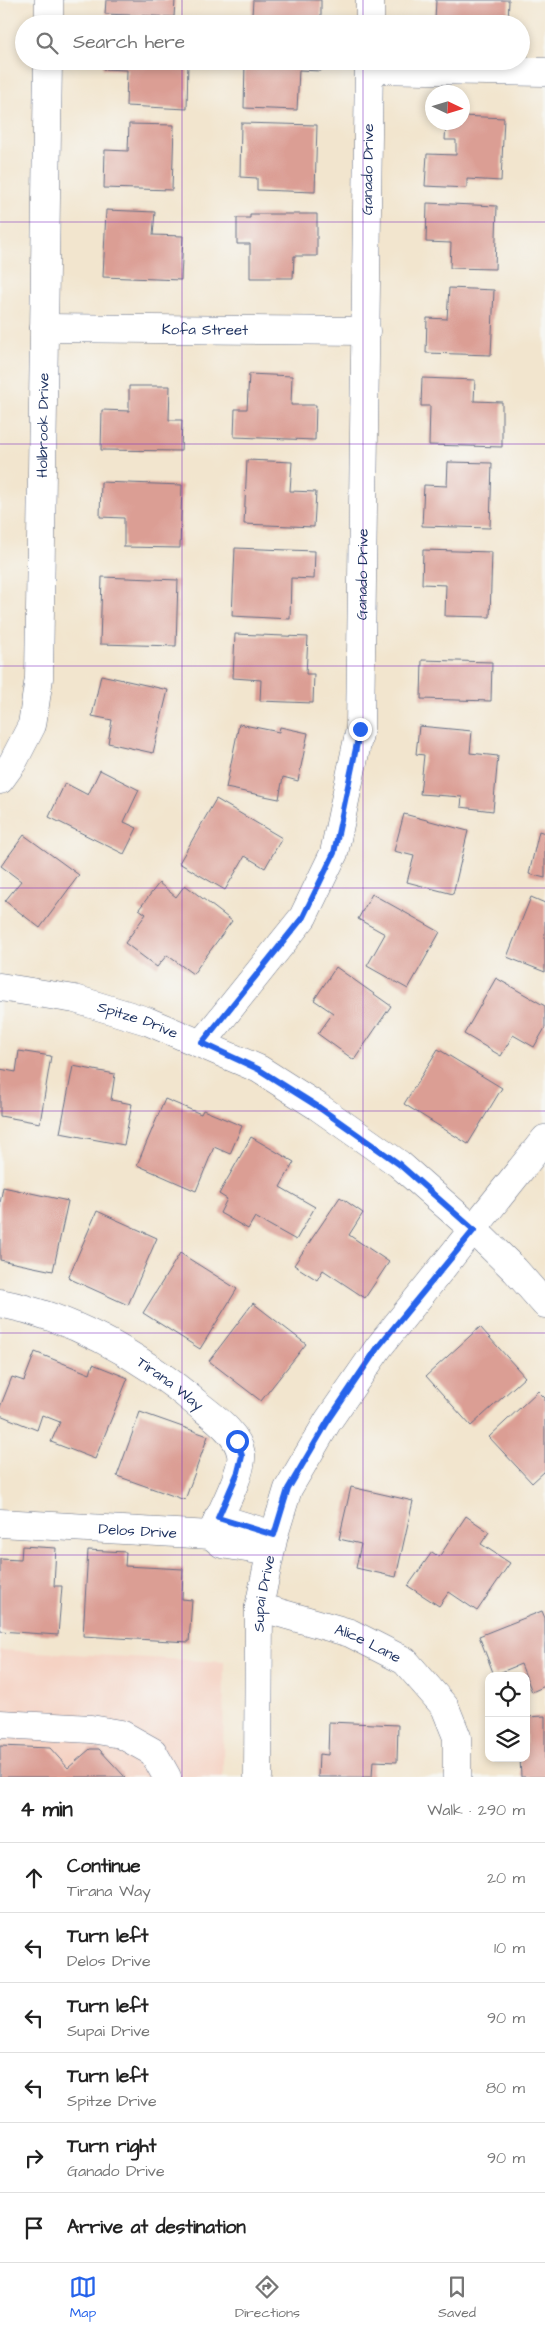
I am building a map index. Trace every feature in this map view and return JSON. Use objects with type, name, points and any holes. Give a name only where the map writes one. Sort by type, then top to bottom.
[{"type":"street","points":[[49,0],[49,15]]},
{"type":"street","points":[[370,0],[370,15]]},
{"type":"street","name":"Holbrook Drive","points":[[0,780],[13,762],[32,725],[38,678],[48,70]]},
{"type":"street","name":"Ganado Drive","points":[[202,1043],[303,917],[334,853],[360,729],[369,70]]},
{"type":"street","points":[[495,70],[545,72]]},
{"type":"street","name":"Kofa Street","points":[[44,328],[366,331]]},
{"type":"street","name":"Spitze Drive","points":[[0,987],[75,999],[147,1020],[258,1069],[317,1106],[399,1164],[474,1230],[515,1270],[545,1304]]},
{"type":"street","name":"Supai Drive","points":[[258,1777],[259,1607],[272,1543],[288,1489],[328,1421],[378,1347],[474,1230],[545,1139]]},
{"type":"street","name":"Tirana Way","points":[[0,1303],[58,1318],[106,1340],[146,1364],[215,1418],[237,1441],[242,1456],[238,1472],[214,1527]]},
{"type":"street","name":"Delos Drive","points":[[0,1524],[214,1527],[222,1544],[272,1543]]},
{"type":"street","name":"Alice Lane","points":[[259,1607],[350,1633],[405,1661],[445,1707],[457,1737],[457,1777]]},
{"type":"street","points":[[0,1724],[92,1728],[121,1734],[154,1752],[167,1777]]},
{"type":"shaded area","points":[[0,1650],[224,1662],[223,1777],[0,1777]]},
{"type":"building","points":[[106,0],[175,0],[174,15],[105,14]]},
{"type":"building","points":[[253,0],[321,0],[321,15],[252,15]]},
{"type":"building","points":[[436,0],[509,0],[508,15],[435,15]]},
{"type":"building","points":[[127,70],[188,70],[187,109],[126,106]]},
{"type":"building","points":[[245,70],[299,70],[297,110],[244,108]]},
{"type":"building","points":[[470,116],[504,118],[501,181],[467,179],[467,188],[425,186],[427,154],[456,155],[456,140],[445,140],[446,130],[470,130]]},
{"type":"building","points":[[241,123],[317,125],[315,192],[257,190],[257,178],[240,177]]},
{"type":"building","points":[[129,124],[174,125],[172,190],[104,188],[105,150],[128,151]]},
{"type":"building","points":[[427,203],[497,206],[495,269],[450,268],[451,243],[426,242]]},
{"type":"building","points":[[106,210],[155,212],[153,235],[183,236],[181,280],[103,277]]},
{"type":"building","points":[[250,214],[317,214],[317,256],[294,256],[293,278],[250,278],[250,244],[237,244],[237,218],[250,218]]},
{"type":"building","points":[[449,288],[494,290],[491,355],[426,353],[427,318],[447,319]]},
{"type":"building","points":[[249,374],[292,376],[291,405],[316,405],[315,440],[234,437],[235,409],[247,409]]},
{"type":"building","points":[[422,378],[475,380],[474,401],[502,402],[502,447],[429,445],[430,406],[421,406]]},
{"type":"building","points":[[129,386],[170,386],[169,420],[182,420],[181,451],[101,450],[102,410],[129,411]]},
{"type":"building","points":[[247,460],[292,462],[290,491],[316,492],[314,527],[244,524]]},
{"type":"building","points":[[448,462],[492,463],[490,528],[422,526],[424,485],[447,486]]},
{"type":"building","points":[[101,482],[182,485],[180,548],[124,547],[124,518],[100,517]]},
{"type":"building","points":[[235,548],[315,551],[314,579],[291,578],[290,619],[232,616]]},
{"type":"building","points":[[423,550],[492,552],[490,617],[445,616],[446,585],[422,584]]},
{"type":"building","points":[[102,577],[178,580],[176,646],[100,644]]},
{"type":"building","points":[[235,634],[308,637],[306,674],[314,674],[313,703],[260,701],[261,680],[233,678]]},
{"type":"building","points":[[422,660],[492,662],[491,701],[421,699]]},
{"type":"building","points":[[101,675],[168,690],[153,753],[108,743],[112,720],[92,716]]},
{"type":"building","points":[[239,724],[279,732],[280,727],[308,733],[298,781],[283,777],[279,799],[226,788]]},
{"type":"building","points":[[419,726],[472,731],[470,753],[498,756],[493,811],[461,807],[462,797],[420,794],[424,755],[416,754]]},
{"type":"building","points":[[100,770],[139,790],[124,822],[137,828],[124,854],[49,817],[65,783],[88,795]]},
{"type":"building","points":[[216,799],[282,838],[265,868],[245,856],[225,890],[179,863]]},
{"type":"building","points":[[404,814],[468,831],[453,894],[407,882],[414,856],[394,851]]},
{"type":"building","points":[[539,831],[545,833],[545,878],[529,874]]},
{"type":"building","points":[[24,835],[79,875],[40,928],[5,901],[21,881],[1,866]]},
{"type":"building","points":[[159,883],[176,897],[185,885],[232,921],[193,974],[167,955],[157,967],[125,943],[146,914],[139,909]]},
{"type":"building","points":[[372,894],[440,932],[408,989],[367,966],[385,934],[358,919]]},
{"type":"building","points":[[531,897],[545,903],[545,972],[507,957]]},
{"type":"building","points":[[336,967],[391,1006],[354,1060],[318,1034],[333,1013],[314,1000]]},
{"type":"building","points":[[496,978],[545,1006],[545,1028],[534,1047],[513,1035],[501,1056],[464,1034]]},
{"type":"building","points":[[438,1049],[502,1088],[468,1144],[404,1104]]},
{"type":"building","points":[[19,1051],[51,1056],[40,1123],[0,1116],[0,1069],[16,1072]]},
{"type":"building","points":[[73,1066],[115,1074],[111,1100],[132,1104],[124,1145],[60,1133]]},
{"type":"building","points":[[165,1099],[201,1114],[203,1110],[242,1126],[230,1154],[214,1147],[196,1191],[137,1165]]},
{"type":"building","points":[[251,1137],[294,1162],[280,1187],[315,1207],[296,1240],[255,1217],[248,1229],[220,1213],[227,1199],[219,1194]]},
{"type":"building","points":[[3,1187],[68,1201],[53,1271],[0,1260],[0,1203]]},
{"type":"building","points":[[340,1197],[363,1213],[349,1235],[389,1262],[365,1298],[323,1270],[317,1280],[294,1265]]},
{"type":"building","points":[[97,1211],[157,1238],[128,1305],[68,1278]]},
{"type":"building","points":[[180,1253],[237,1289],[200,1349],[143,1313]]},
{"type":"building","points":[[253,1303],[306,1344],[261,1401],[209,1361]]},
{"type":"building","points":[[480,1327],[525,1377],[471,1426],[426,1376]]},
{"type":"building","points":[[35,1352],[90,1374],[93,1364],[128,1378],[95,1459],[51,1442],[60,1422],[42,1415],[37,1430],[0,1415],[0,1407],[12,1377],[24,1381]]},
{"type":"building","points":[[538,1391],[545,1398],[545,1471],[532,1483],[489,1437]]},
{"type":"building","points":[[140,1412],[208,1436],[185,1500],[117,1476]]},
{"type":"building","points":[[351,1487],[413,1501],[396,1577],[356,1568],[361,1544],[339,1539]]},
{"type":"building","points":[[466,1516],[489,1532],[481,1544],[510,1563],[477,1611],[449,1592],[439,1606],[408,1586],[432,1552],[439,1557]]},
{"type":"building","points":[[22,1546],[56,1548],[54,1586],[62,1586],[58,1635],[0,1631],[0,1559],[21,1560]]},
{"type":"building","points":[[88,1550],[126,1552],[125,1566],[183,1569],[182,1599],[192,1600],[189,1642],[83,1636]]},
{"type":"building","points":[[542,1611],[545,1618],[545,1686],[532,1692],[530,1672],[524,1672],[521,1664],[501,1672],[493,1672],[479,1636]]},
{"type":"building","points":[[545,1716],[545,1777],[521,1777],[520,1762],[530,1762],[530,1717]]},
{"type":"building","points":[[329,1722],[398,1725],[397,1762],[373,1761],[372,1777],[318,1777],[319,1754],[328,1755]]},
{"type":"building","points":[[0,1746],[50,1748],[68,1768],[90,1749],[99,1749],[125,1777],[0,1777]]},
{"type":"route","points":[[237,1441],[242,1456],[238,1472],[218,1518],[274,1535],[288,1489],[328,1421],[378,1347],[474,1230],[399,1164],[317,1106],[258,1069],[202,1043],[303,917],[334,853],[360,729]]}]
